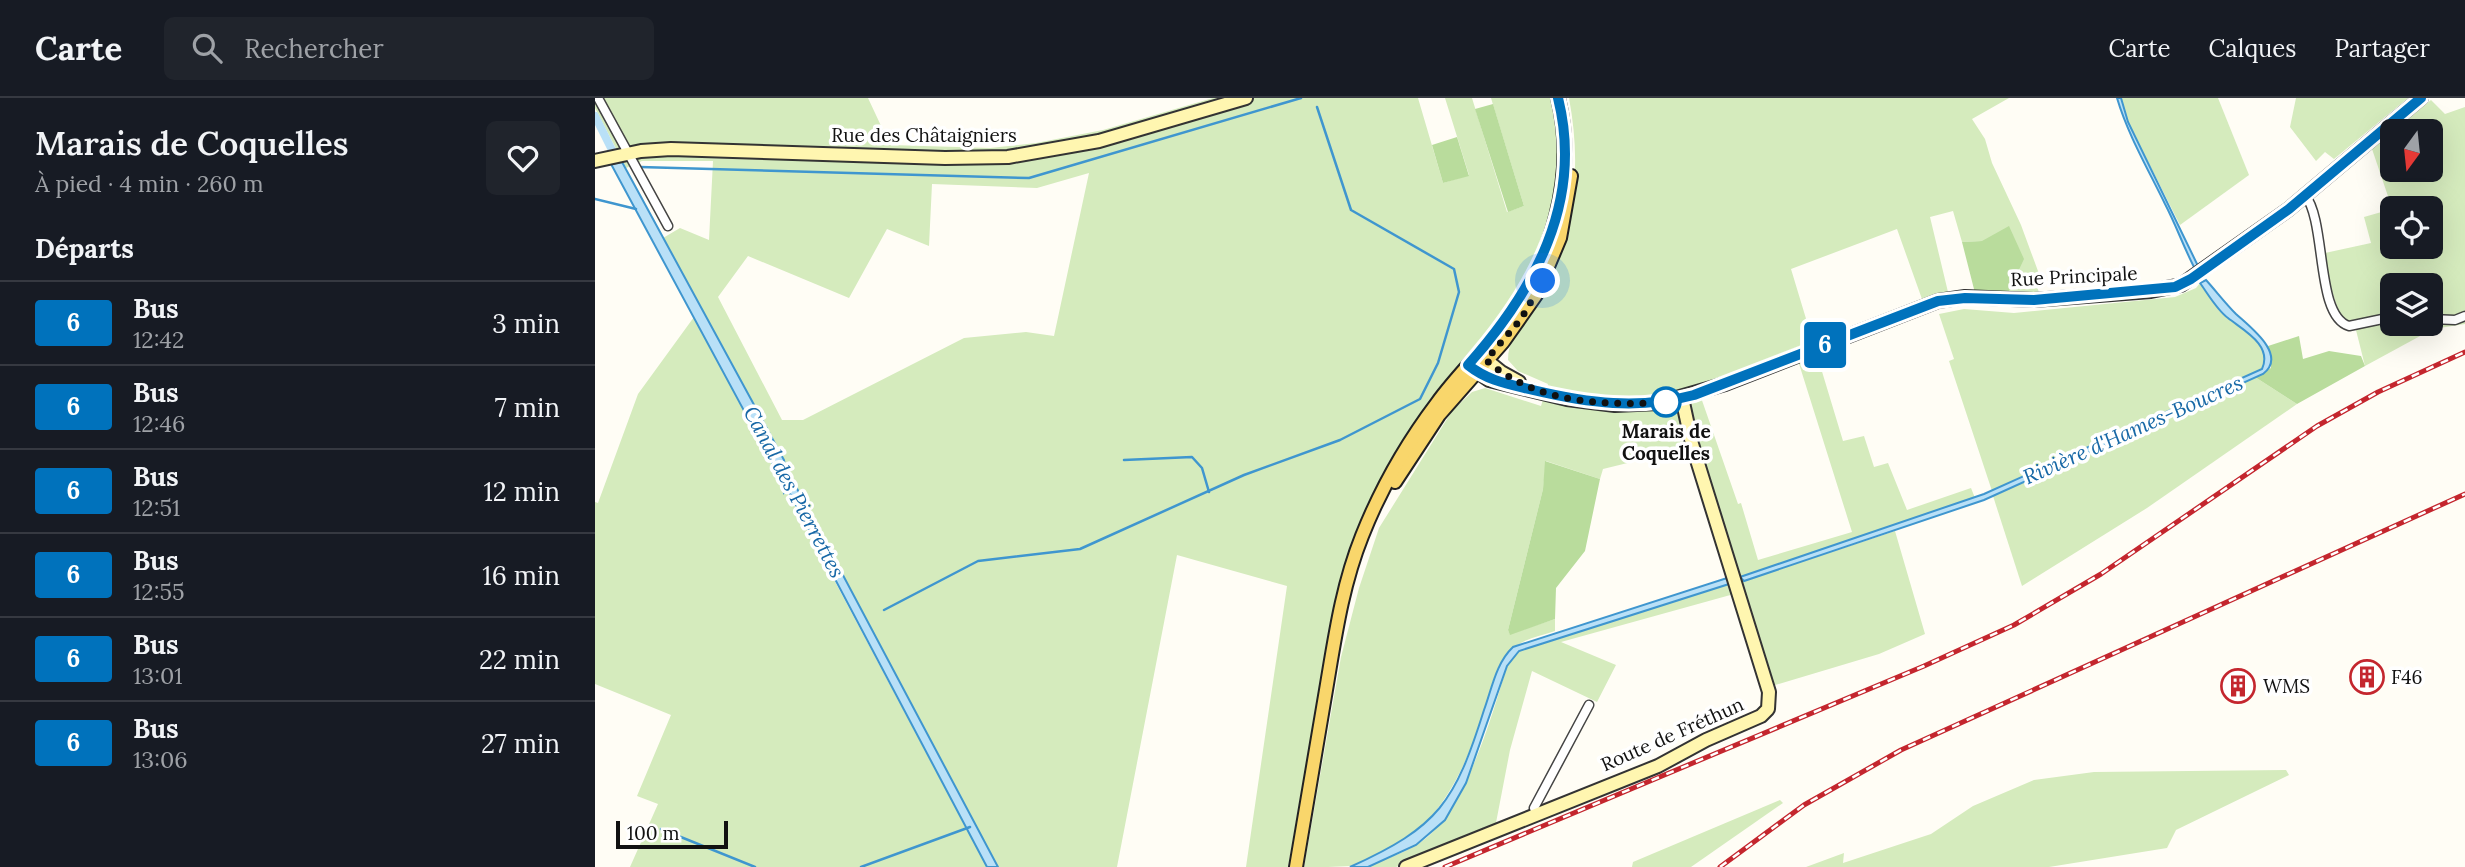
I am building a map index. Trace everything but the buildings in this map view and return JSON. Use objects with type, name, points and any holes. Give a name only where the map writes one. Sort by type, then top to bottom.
[{"type":"main road","points":[[1482,357],[1525,292],[1553,229],[1564,162],[1563,127],[1558,98]]},
{"type":"main road","points":[[1296,863],[1343,592],[1374,509],[1417,430],[1533,300],[1560,238],[1568,201],[1572,158],[1566,98]]},
{"type":"street","points":[[598,98],[625,154],[668,226]]},
{"type":"street","name":"Rue des Châtaigniers","points":[[598,160],[625,154],[683,149],[945,158],[1008,157],[1092,143],[1246,98]]},
{"type":"street","name":"Rue Principale","points":[[1549,394],[1615,405],[1682,398],[1938,301],[1965,298],[2034,300],[2151,292],[2175,287],[2205,270],[2305,195],[2421,98]]},
{"type":"street","points":[[2305,195],[2316,214],[2322,271],[2338,319],[2349,326],[2380,320]]},
{"type":"street","points":[[2443,320],[2465,316]]},
{"type":"street","points":[[1482,357],[1514,380],[1549,394]]},
{"type":"street","points":[[1472,368],[1493,381],[1549,394]]},
{"type":"street","name":"Route de Fréthun","points":[[1406,867],[1658,766],[1706,740],[1761,716],[1770,706],[1769,690],[1692,444],[1682,398]]},
{"type":"street","points":[[1536,813],[1534,808],[1589,705]]},
{"type":"green space","points":[[595,98],[868,98],[890,145],[990,148],[1036,143],[1103,130],[1213,98],[1418,98],[1443,183],[1469,175],[1445,98],[1472,98],[1507,212],[1524,206],[1491,98],[1552,98],[1557,124],[1558,175],[1547,226],[1528,274],[1516,298],[1365,513],[1336,594],[1288,867],[1246,867],[1287,586],[1177,555],[1117,867],[998,867],[784,460],[663,238],[680,228],[709,240],[713,161],[642,161],[626,168],[595,108]],"holes":[[[1089,173],[1054,336],[1026,332],[964,338],[803,420],[782,420],[718,297],[748,256],[849,298],[887,229],[929,246],[932,184],[1037,188]]]},
{"type":"green space","points":[[1569,98],[2009,98],[1972,119],[1985,139],[1992,163],[2021,225],[2042,282],[2036,284],[2040,295],[2007,295],[1982,241],[1962,242],[1953,211],[1930,217],[1948,292],[1922,299],[1897,229],[1791,269],[1843,441],[1864,436],[1874,467],[1888,463],[1907,510],[1971,488],[1975,498],[1740,577],[1744,581],[1895,531],[1925,634],[1879,654],[1772,686],[1697,446],[1603,469],[1600,479],[1546,461],[1543,489],[1508,630],[1510,634],[1555,619],[1555,631],[1520,643],[1505,656],[1464,763],[1438,808],[1421,827],[1402,843],[1351,866],[1304,867],[1341,657],[1359,588],[1379,528],[1452,411],[1472,392],[1485,388],[1541,406],[1548,384],[1518,371],[1508,360],[1509,350],[1515,335],[1535,308],[1560,251],[1575,177]],"holes":[[[1795,351],[1852,532],[1758,560],[1741,503],[1738,504],[1697,386],[1737,375]]]},
{"type":"green space","points":[[2121,98],[2218,98],[2249,175],[2180,225],[2128,122]]},
{"type":"green space","points":[[2296,98],[2408,98],[2334,159],[2325,152],[2316,161],[2290,127]]},
{"type":"green space","points":[[2431,100],[2445,114],[2465,107],[2465,324],[2443,327],[2443,273],[2380,273],[2380,336],[2420,336],[2365,366],[2356,330],[2341,318],[2326,273],[2325,253],[2371,243],[2364,217],[2380,212],[2380,259],[2443,259],[2443,196],[2388,196],[2383,182],[2443,182],[2443,119],[2408,119]]},
{"type":"green space","points":[[1493,104],[1524,206],[1508,212],[1475,109]]},
{"type":"green space","points":[[1457,137],[1469,176],[1443,183],[1432,145]]},
{"type":"green space","points":[[2380,142],[2380,173],[2372,149]]},
{"type":"green space","points":[[2009,226],[2024,259],[2007,295],[1975,293],[1962,242],[1982,241]]},
{"type":"green space","points":[[2200,283],[2220,311],[2260,345],[2264,360],[2262,369],[1992,491],[1949,361],[1954,359],[1939,314],[1964,309],[2014,313],[2175,297],[2196,288]]},
{"type":"green space","points":[[694,317],[987,867],[630,867],[658,804],[637,796],[671,715],[595,684],[595,502],[598,503],[638,394]]},
{"type":"green space","points":[[2299,336],[2303,359],[2329,351],[2361,356],[2365,366],[2297,404],[2255,377],[2271,368],[2271,356],[2265,347]]},
{"type":"green space","points":[[2255,377],[2297,404],[2147,508],[2022,586],[1993,496]]},
{"type":"green space","points":[[1545,461],[1600,479],[1585,551],[1556,588],[1555,619],[1510,635],[1508,630],[1543,489]]},
{"type":"green space","points":[[1729,584],[1734,594],[1561,642],[1616,665],[1597,702],[1532,671],[1510,750],[1495,828],[1396,867],[1368,867],[1419,844],[1440,824],[1453,806],[1476,759],[1507,666],[1519,651]]},
{"type":"green space","points":[[2286,770],[2289,775],[2176,830],[2167,848],[2049,867],[1806,867],[1844,853],[1843,863],[1931,834],[1973,806],[2034,780],[2094,772]]},
{"type":"green space","points":[[1780,800],[1783,803],[1691,867],[1632,867],[1633,862]]},
{"type":"water","points":[[2117,98],[2121,98],[2128,122],[2199,268],[2195,269],[2191,261],[2133,139]]},
{"type":"water","points":[[622,162],[784,460],[998,867],[987,867],[788,490],[784,493],[783,483],[611,164]]},
{"type":"water","name":"Rivière d'Hames-Boucres","points":[[2206,280],[2269,350],[2270,366],[2263,374],[1984,500],[1744,581],[1740,577],[1984,494],[2262,369],[2264,360],[2260,345],[2216,306],[2200,283]]},
{"type":"water","points":[[1727,578],[1729,584],[1519,651],[1507,666],[1466,783],[1445,820],[1416,845],[1368,867],[1350,867],[1404,839],[1439,808],[1463,768],[1495,676],[1502,660],[1513,647]]},
{"type":"waterway","points":[[640,167],[1029,178],[1301,98]]},
{"type":"waterway","points":[[884,610],[978,561],[1080,549],[1244,475],[1340,440],[1420,399],[1438,363],[1459,292],[1454,269],[1351,210],[1317,107]]},
{"type":"waterway","name":"Canal des Pierrettes","points":[[595,116],[617,160]]},
{"type":"waterway","points":[[595,199],[636,209]]},
{"type":"waterway","points":[[1124,460],[1192,457],[1202,468],[1209,492]]},
{"type":"waterway","points":[[861,867],[970,827]]},
{"type":"waterway","points":[[661,829],[755,867]]},
{"type":"railway","points":[[1445,867],[1924,666],[2014,625],[2101,574],[2317,426],[2378,392],[2465,352]]},
{"type":"railway","points":[[1720,867],[1804,805],[1901,750],[2465,494]]},
{"type":"bus line","name":"6","points":[[1558,98],[1563,127],[1564,162],[1553,229],[1521,299],[1468,365],[1482,377],[1493,381],[1567,399],[1628,405],[1670,401],[1694,395],[1945,299],[2017,301],[2170,289],[2191,279],[2289,209],[2421,98]]},
{"type":"place","name":"Marais de Coquelles","points":[[1666,402]]},
{"type":"place","name":"F46","points":[[2367,677]]},
{"type":"place","name":"WMS","points":[[2238,686]]},
{"type":"route","points":[[1543,281],[1521,319],[1486,360],[1514,380],[1567,399],[1615,405],[1666,402]]}]
